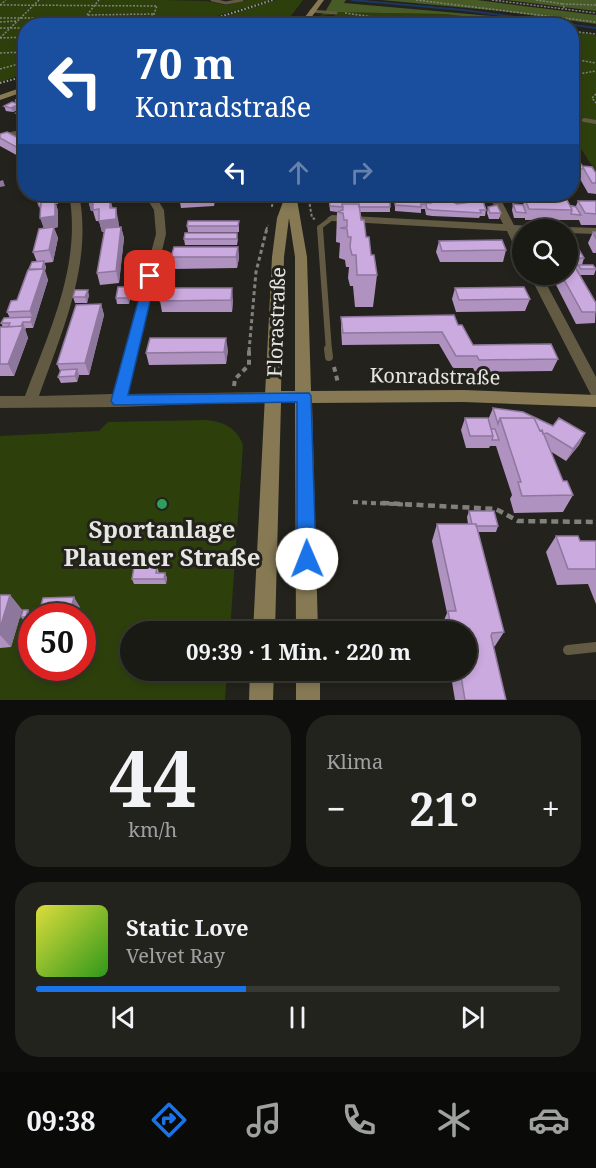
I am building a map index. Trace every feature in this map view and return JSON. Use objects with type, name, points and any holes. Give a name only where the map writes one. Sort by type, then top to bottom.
[{"type":"main road","points":[[306,18],[321,0]]},
{"type":"main road","points":[[0,98],[18,91]]},
{"type":"main road","name":"Florastraße","points":[[264,621],[278,257],[289,201]]},
{"type":"main road","name":"Florastraße","points":[[292,201],[301,257],[307,621]]},
{"type":"main road","name":"Konradstraße","points":[[274,397],[463,396],[596,401]]},
{"type":"main road","points":[[261,700],[262,681]]},
{"type":"main road","points":[[308,681],[308,700]]},
{"type":"street","points":[[0,137],[18,133]]},
{"type":"street","points":[[30,401],[63,312],[75,255],[78,225],[75,201]]},
{"type":"street","points":[[119,401],[161,234],[159,210],[153,201]]},
{"type":"street","points":[[496,201],[512,232]]},
{"type":"street","points":[[328,220],[510,228]]},
{"type":"street","points":[[578,230],[596,231]]},
{"type":"street","points":[[541,285],[596,392]]},
{"type":"street","points":[[0,402],[274,397]]},
{"type":"lane","points":[[212,0],[226,3],[242,0]]},
{"type":"lane","points":[[311,10],[336,13]]},
{"type":"lane","points":[[584,120],[596,122]]},
{"type":"lane","points":[[328,220],[320,227],[329,357]]},
{"type":"lane","points":[[568,650],[596,647]]},
{"type":"path","points":[[0,5],[6,0]]},
{"type":"path","points":[[21,18],[39,0]]},
{"type":"path","points":[[88,15],[99,0]]},
{"type":"path","points":[[416,0],[563,18]]},
{"type":"path","points":[[492,0],[596,13]]},
{"type":"path","points":[[536,0],[596,5]]},
{"type":"path","points":[[563,4],[565,8]]},
{"type":"path","points":[[0,5],[157,6],[154,14],[144,18]]},
{"type":"path","points":[[336,13],[374,18]]},
{"type":"path","points":[[82,18],[88,15],[154,14]]},
{"type":"path","points":[[0,20],[18,19]]},
{"type":"path","points":[[0,20],[17,21]]},
{"type":"path","points":[[579,20],[596,22]]},
{"type":"path","points":[[0,38],[17,21]]},
{"type":"path","points":[[0,28],[18,28]]},
{"type":"path","points":[[579,32],[596,34]]},
{"type":"path","points":[[0,38],[18,37]]},
{"type":"path","points":[[0,53],[18,52]]},
{"type":"path","points":[[579,59],[596,63]]},
{"type":"path","points":[[0,69],[18,64]]},
{"type":"path","points":[[579,74],[596,71]]},
{"type":"path","points":[[596,93],[592,98],[596,103]]},
{"type":"path","points":[[271,213],[272,201]]},
{"type":"path","points":[[309,201],[312,218],[328,220]]},
{"type":"path","points":[[233,397],[235,379],[248,368],[251,360],[249,353],[253,291],[258,259],[269,220]]},
{"type":"path","points":[[354,502],[496,509],[518,521],[596,522]]},
{"type":"green space","points":[[0,0],[163,0],[206,1],[226,5],[247,0],[271,0],[211,18],[18,18],[18,76],[0,82]]},
{"type":"green space","points":[[276,0],[303,0],[289,18],[218,18]]},
{"type":"green space","points":[[332,0],[346,0],[344,3],[507,18],[478,18],[444,14],[325,12]]},
{"type":"green space","points":[[381,0],[477,0],[596,15],[596,24],[579,22],[579,18],[552,18]]},
{"type":"green space","points":[[505,0],[596,0],[596,11]]},
{"type":"green space","points":[[325,12],[444,14],[478,18],[332,18],[336,14],[320,16]]},
{"type":"green space","points":[[579,32],[596,35],[596,172],[579,146]]},
{"type":"green space","name":"Sportanlage Plauener Straße","points":[[207,420],[224,424],[233,430],[243,445],[231,621],[120,621],[120,681],[226,681],[225,700],[0,700],[0,436],[99,431],[108,422]]},
{"type":"building","points":[[12,102],[18,104],[11,108],[4,106]]},
{"type":"building","points":[[7,132],[18,138],[18,148],[0,138],[0,134]]},
{"type":"building","points":[[582,166],[592,167],[596,173],[596,183],[592,183]]},
{"type":"building","points":[[41,201],[55,201],[55,216],[40,218]]},
{"type":"building","points":[[93,201],[110,201],[110,208],[116,208],[116,219],[99,221],[99,209],[93,210]]},
{"type":"building","points":[[329,201],[359,201],[390,201],[390,207],[359,207],[359,204],[342,204],[343,207],[330,206]]},
{"type":"building","points":[[395,201],[431,203],[431,201],[451,201],[457,204],[483,201],[486,210],[480,210],[481,213],[433,210],[427,209],[426,204],[421,204],[421,207],[395,205]]},
{"type":"building","points":[[526,201],[568,201],[572,210],[529,209]]},
{"type":"building","points":[[578,201],[596,201],[596,214],[585,213]]},
{"type":"building","points":[[342,204],[359,204],[366,237],[369,237],[371,255],[374,255],[377,275],[357,275],[356,255],[352,255],[350,247],[351,237],[348,237],[347,229],[340,228],[347,227],[347,220],[344,220],[343,213],[337,212],[343,210]]},
{"type":"building","points":[[513,204],[523,205],[526,213],[516,212]]},
{"type":"building","points":[[497,205],[501,213],[490,213],[488,207]]},
{"type":"building","points":[[571,206],[576,207],[581,215],[571,214]]},
{"type":"building","points":[[188,221],[239,221],[238,226],[187,226]]},
{"type":"building","points":[[54,227],[49,250],[33,252],[39,229]]},
{"type":"building","points":[[121,227],[116,271],[97,273],[105,228]]},
{"type":"building","points":[[185,233],[237,233],[237,239],[184,239]]},
{"type":"building","points":[[502,240],[506,250],[442,251],[439,241]]},
{"type":"building","points":[[174,247],[238,247],[236,257],[171,257]]},
{"type":"building","points":[[578,248],[584,258],[578,258]]},
{"type":"building","points":[[44,261],[42,269],[29,269],[32,262]]},
{"type":"building","points":[[578,265],[593,265],[596,269],[581,269]]},
{"type":"building","points":[[44,269],[30,311],[7,312],[11,301],[17,300],[28,270]]},
{"type":"building","points":[[578,272],[596,303],[596,312],[582,312],[567,285],[578,285]]},
{"type":"building","points":[[118,287],[130,287],[127,298],[116,298]]},
{"type":"building","points":[[524,287],[530,299],[459,300],[455,288]]},
{"type":"building","points":[[163,288],[232,288],[231,300],[160,301]]},
{"type":"building","points":[[75,290],[88,290],[85,297],[73,297]]},
{"type":"building","points":[[101,304],[85,363],[57,364],[76,305]]},
{"type":"building","points":[[454,315],[458,325],[462,325],[473,345],[551,344],[558,359],[479,360],[477,356],[456,356],[442,332],[343,333],[341,317]]},
{"type":"building","points":[[32,317],[31,322],[23,322],[21,326],[8,327],[10,323],[1,323],[4,318]]},
{"type":"building","points":[[23,326],[8,364],[0,364],[0,327]]},
{"type":"building","points":[[150,338],[226,338],[224,352],[146,353]]},
{"type":"building","points":[[77,369],[75,376],[58,377],[61,370]]},
{"type":"building","points":[[493,408],[523,412],[553,426],[559,418],[585,433],[573,449],[547,433],[543,434],[534,418],[500,418],[498,424]]},
{"type":"building","points":[[465,418],[488,418],[493,436],[470,436]]},
{"type":"building","points":[[500,418],[534,418],[540,431],[542,430],[563,481],[567,481],[573,495],[522,496],[518,482],[521,482]]},
{"type":"building","points":[[491,429],[495,429],[499,440],[492,440]]},
{"type":"building","points":[[469,511],[494,511],[498,526],[472,524]]},
{"type":"building","points":[[437,524],[476,524],[504,632],[492,633],[491,636],[506,700],[465,700],[462,681],[477,681],[477,621],[450,621],[448,611],[456,611]]},
{"type":"building","points":[[556,536],[578,536],[580,541],[596,541],[596,569],[568,569]]},
{"type":"building","points":[[157,566],[156,573],[165,573],[164,579],[132,579],[134,567]]},
{"type":"building","points":[[0,595],[10,595],[0,628]]},
{"type":"building","points":[[74,597],[72,603],[42,603],[43,598]]},
{"type":"waterway","points":[[352,0],[522,18]]},
{"type":"waterway","points":[[579,26],[596,28]]},
{"type":"railway","points":[[216,18],[273,0]]},
{"type":"railway","points":[[0,83],[18,78]]},
{"type":"place","name":"Sportanlage Plauener Straße","points":[[162,504]]},
{"type":"route","points":[[150,276],[119,401],[304,396],[307,559]]}]
